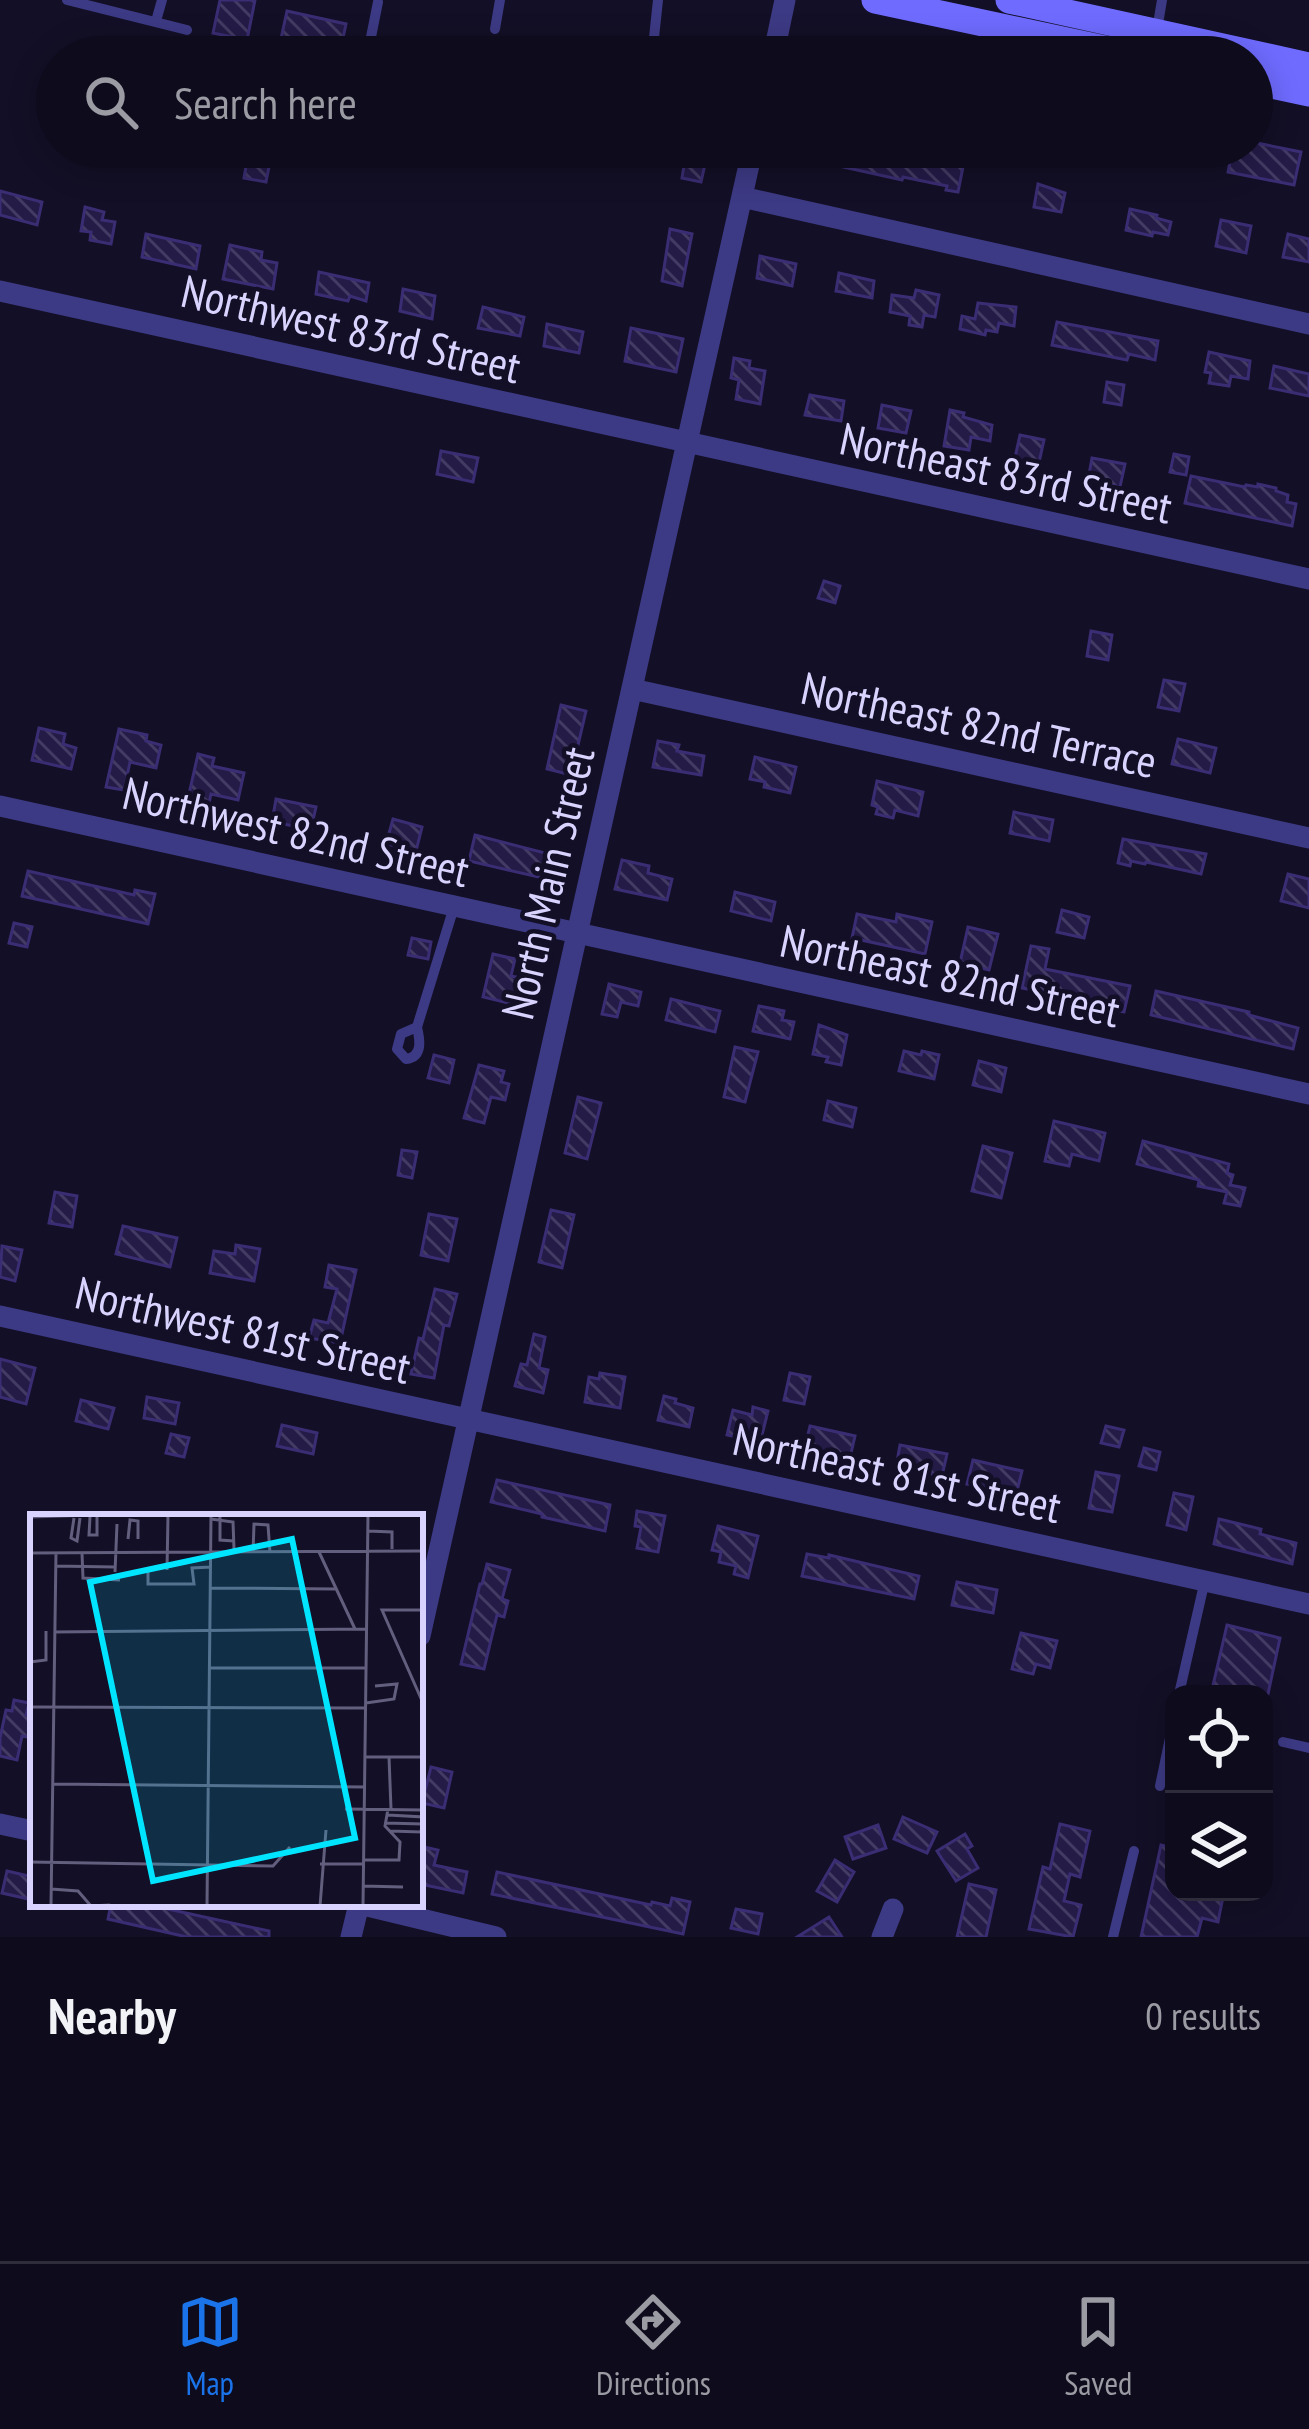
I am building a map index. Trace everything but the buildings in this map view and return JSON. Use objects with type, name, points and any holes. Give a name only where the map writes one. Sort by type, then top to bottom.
[{"type":"main road","points":[[875,0],[1052,15],[1097,36]]},
{"type":"main road","points":[[1009,0],[1126,36]]},
{"type":"main road","points":[[1273,61],[1309,66]]},
{"type":"main road","points":[[1273,85],[1309,93]]},
{"type":"street","points":[[777,36],[785,0]]},
{"type":"street","name":"North Main Street","points":[[423,1623],[748,168]]},
{"type":"street","points":[[742,197],[1309,324]]},
{"type":"street","name":"Northwest 83rd Street","points":[[0,291],[686,443]]},
{"type":"street","name":"Northeast 83rd Street","points":[[686,443],[1309,579]]},
{"type":"street","name":"Northeast 82nd Terrace","points":[[632,689],[1309,838]]},
{"type":"street","name":"Northwest 82nd Street","points":[[0,806],[575,934]]},
{"type":"street","name":"Northeast 82nd Street","points":[[575,934],[1309,1094]]},
{"type":"street","name":"Northwest 81st Street","points":[[0,1316],[469,1420]]},
{"type":"street","name":"Northeast 81st Street","points":[[469,1420],[1309,1604]]},
{"type":"street","points":[[0,1824],[30,1831]]},
{"type":"street","points":[[351,1937],[358,1907]]},
{"type":"street","points":[[371,1907],[496,1937]]},
{"type":"street","points":[[882,1937],[893,1909]]},
{"type":"lane","points":[[67,0],[187,29]]},
{"type":"lane","points":[[157,21],[162,0]]},
{"type":"lane","points":[[494,29],[500,0]]},
{"type":"lane","points":[[655,36],[658,0]]},
{"type":"lane","points":[[1155,36],[1162,0]]},
{"type":"lane","points":[[371,36],[378,2]]},
{"type":"lane","points":[[416,1028],[454,907]]},
{"type":"lane","points":[[1181,1685],[1205,1580]]},
{"type":"lane","points":[[1283,1742],[1309,1748]]},
{"type":"lane","points":[[1160,1786],[1165,1762]]},
{"type":"lane","points":[[1113,1937],[1134,1851]]}]
